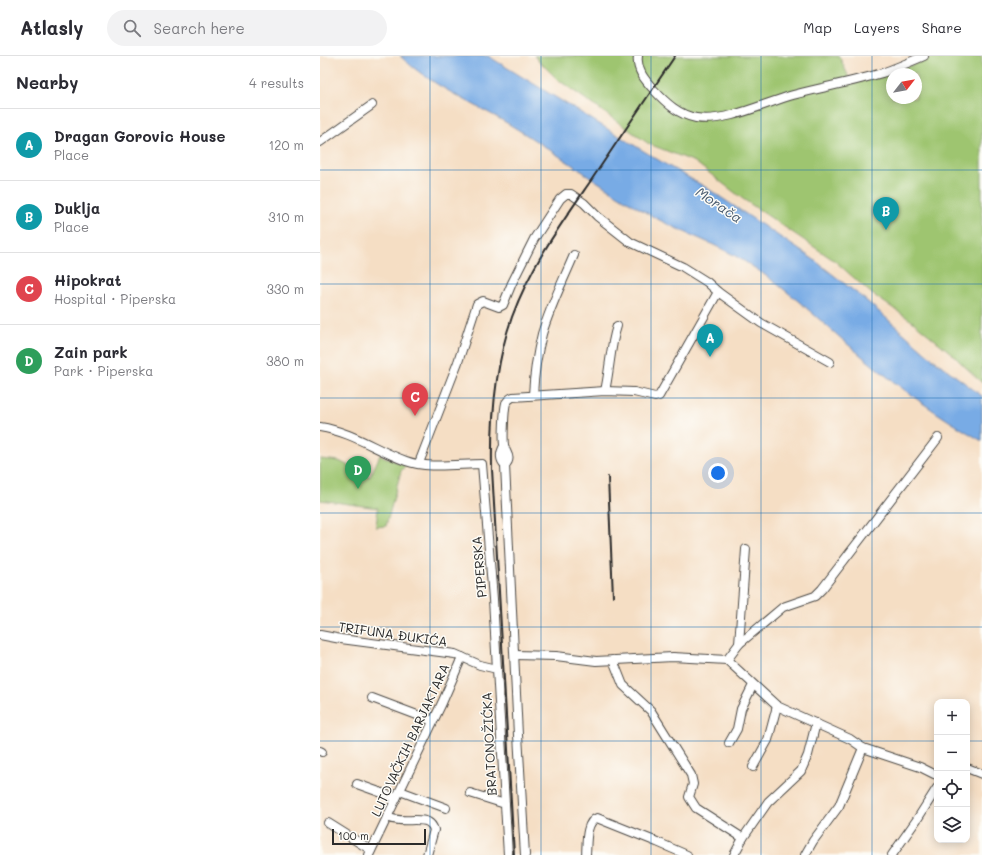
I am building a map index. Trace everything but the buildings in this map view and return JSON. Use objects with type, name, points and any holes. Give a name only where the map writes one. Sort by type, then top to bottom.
[{"type":"street","points":[[638,56],[638,65],[642,76],[672,107],[688,116],[710,119],[727,116],[793,95],[882,72],[924,56]]},
{"type":"street","points":[[320,142],[372,105]]},
{"type":"street","points":[[419,463],[455,369],[477,304],[483,301],[498,307],[503,305],[512,283],[534,239],[560,199],[566,194],[571,194],[584,203],[597,216],[630,242],[683,267],[707,282],[718,292],[761,323],[830,362]]},
{"type":"street","points":[[533,395],[534,374],[542,335],[550,311],[574,255]]},
{"type":"street","points":[[525,855],[505,465],[509,456],[504,446],[505,411],[508,400],[513,397],[533,395],[605,391],[634,392],[655,397],[659,396],[718,292]]},
{"type":"street","points":[[605,391],[609,372],[612,341],[617,326]]},
{"type":"street","name":"PIPERSKA","points":[[320,427],[348,434],[407,461],[428,465],[484,464],[497,669]]},
{"type":"street","points":[[727,660],[739,644],[783,607],[815,596],[822,590],[938,438]]},
{"type":"street","points":[[739,644],[746,549]]},
{"type":"street","name":"TRIFUNA ĐUKIĆA","points":[[320,635],[455,654],[462,657]]},
{"type":"street","points":[[515,655],[556,656],[596,661],[673,657],[727,660],[777,706],[850,739],[863,748],[920,766],[934,774]]},
{"type":"street","points":[[462,657],[480,665],[497,669]]},
{"type":"street","name":"LUTOVAČKIH BARJAKTARA","points":[[370,852],[433,722],[462,657]]},
{"type":"street","points":[[613,660],[623,685],[651,711],[691,775],[693,784],[689,797],[696,808],[743,838]]},
{"type":"street","name":"BRATONOŽIĆKA","points":[[497,669],[508,855]]},
{"type":"street","points":[[729,743],[737,729],[741,709],[753,685]]},
{"type":"street","points":[[372,698],[433,722]]},
{"type":"street","points":[[753,767],[768,740],[777,706]]},
{"type":"street","points":[[734,855],[743,838],[768,802],[801,771],[808,755],[816,723]]},
{"type":"street","points":[[805,855],[813,841],[839,806],[863,748]]},
{"type":"street","points":[[970,769],[982,774]]},
{"type":"street","points":[[357,784],[446,808]]},
{"type":"street","points":[[892,855],[934,793]]},
{"type":"street","points":[[470,794],[505,804]]},
{"type":"street","points":[[387,817],[405,821],[426,822],[432,825],[434,830],[428,855]]},
{"type":"street","points":[[586,855],[589,825],[592,820],[598,818],[686,855]]},
{"type":"street","points":[[328,823],[370,852]]},
{"type":"green space","points":[[534,56],[839,56],[852,84],[886,73],[886,104],[922,104],[922,68],[902,68],[935,56],[982,56],[982,383],[951,353],[912,321],[872,294],[835,261],[743,199],[695,162],[649,144],[557,79]]},
{"type":"green space","points":[[380,455],[406,466],[401,471],[386,526],[376,527],[378,508],[320,500],[320,459],[339,461],[370,477]]},
{"type":"water","name":"Morača","points":[[400,56],[488,56],[707,188],[813,259],[868,302],[933,359],[982,396],[982,441],[921,402],[892,381],[791,295],[744,261],[652,216],[525,134],[424,76]]},
{"type":"railway","points":[[514,855],[492,469],[493,411],[498,373],[506,335],[512,317],[537,262],[675,56]]},
{"type":"railway","points":[[608,477],[613,597]]},
{"type":"place","name":"Duklja","points":[[886,230]]},
{"type":"place","name":"Dragan Gorovic House","points":[[710,357]]},
{"type":"place","name":"Hipokrat","points":[[415,416]]},
{"type":"place","name":"Zain park","points":[[358,489]]}]
